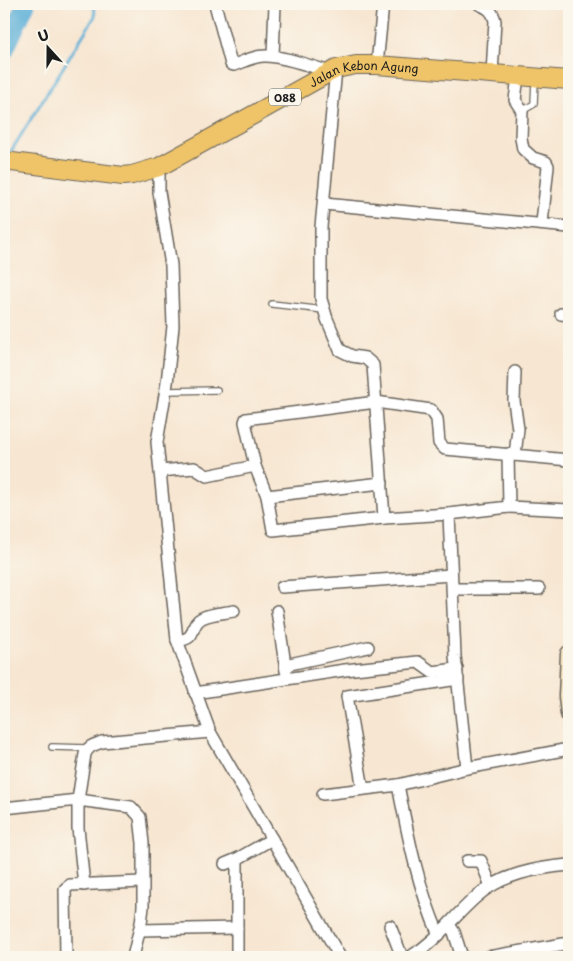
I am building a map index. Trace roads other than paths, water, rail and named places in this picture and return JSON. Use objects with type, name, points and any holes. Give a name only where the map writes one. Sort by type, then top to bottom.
[{"type":"main road","name":"Jalan Kebon Agung","points":[[8,162],[123,176],[132,175],[159,167],[333,70],[356,65],[569,80]]},
{"type":"main road","points":[[569,654],[567,696],[569,714]]},
{"type":"street","points":[[215,4],[231,64],[263,56],[272,56],[333,70],[321,227],[321,290],[324,310],[340,350],[352,356],[365,358],[373,364],[384,518]]},
{"type":"street","points":[[272,56],[275,4]]},
{"type":"street","points":[[377,65],[383,4]]},
{"type":"street","points":[[479,4],[490,9],[494,15],[492,74]]},
{"type":"street","points":[[527,77],[515,100],[522,111],[521,138],[523,149],[533,158],[546,162],[548,166],[542,223]]},
{"type":"street","points":[[159,167],[158,192],[171,265],[173,326],[166,391],[157,442],[176,640],[210,732],[340,957]]},
{"type":"street","points":[[324,204],[569,226]]},
{"type":"street","points":[[509,507],[512,455],[518,429],[514,401],[514,372]]},
{"type":"street","points":[[569,460],[445,449],[439,443],[437,419],[431,410],[376,402],[248,418],[245,422],[266,496],[272,528],[276,531],[384,518],[450,514],[509,507],[569,510]]},
{"type":"street","points":[[160,471],[194,468],[207,476],[256,466]]},
{"type":"street","points":[[266,496],[382,483]]},
{"type":"street","points":[[450,514],[451,575],[457,674],[467,768]]},
{"type":"street","points":[[282,587],[451,575]]},
{"type":"street","points":[[453,589],[539,589]]},
{"type":"street","points":[[176,640],[186,640],[189,638],[197,622],[203,617],[234,611]]},
{"type":"street","points":[[277,611],[287,679]]},
{"type":"street","points":[[285,665],[368,647]]},
{"type":"street","points":[[343,653],[344,670]]},
{"type":"street","points":[[195,693],[344,670],[418,662],[432,672],[457,674]]},
{"type":"street","points":[[363,789],[347,696],[457,674]]},
{"type":"street","points":[[84,884],[78,828],[78,800],[87,748],[102,742],[210,732]]},
{"type":"street","points":[[323,794],[398,785],[467,768],[569,749]]},
{"type":"street","points":[[398,785],[410,842],[428,909],[439,935]]},
{"type":"street","points":[[4,808],[78,800],[131,807],[138,814],[143,843],[142,907],[140,930],[133,957]]},
{"type":"street","points":[[224,864],[237,859],[272,839]]},
{"type":"street","points":[[237,859],[238,957]]},
{"type":"street","points":[[468,861],[481,861],[491,886]]},
{"type":"street","points":[[410,957],[434,941],[475,898],[491,886],[518,874],[569,864]]},
{"type":"street","points":[[66,957],[65,889],[70,885],[142,882]]},
{"type":"street","points":[[449,925],[454,932],[462,957]]},
{"type":"street","points":[[390,926],[402,957]]},
{"type":"street","points":[[140,930],[237,928]]},
{"type":"street","points":[[488,957],[569,943]]},
{"type":"lane","points":[[522,111],[534,104],[527,77]]},
{"type":"lane","points":[[272,304],[324,310]]},
{"type":"lane","points":[[166,391],[217,390]]},
{"type":"lane","points":[[52,747],[87,748]]},
{"type":"waterway","points":[[4,51],[26,4]]},
{"type":"waterway","points":[[8,156],[95,16],[94,4]]}]
